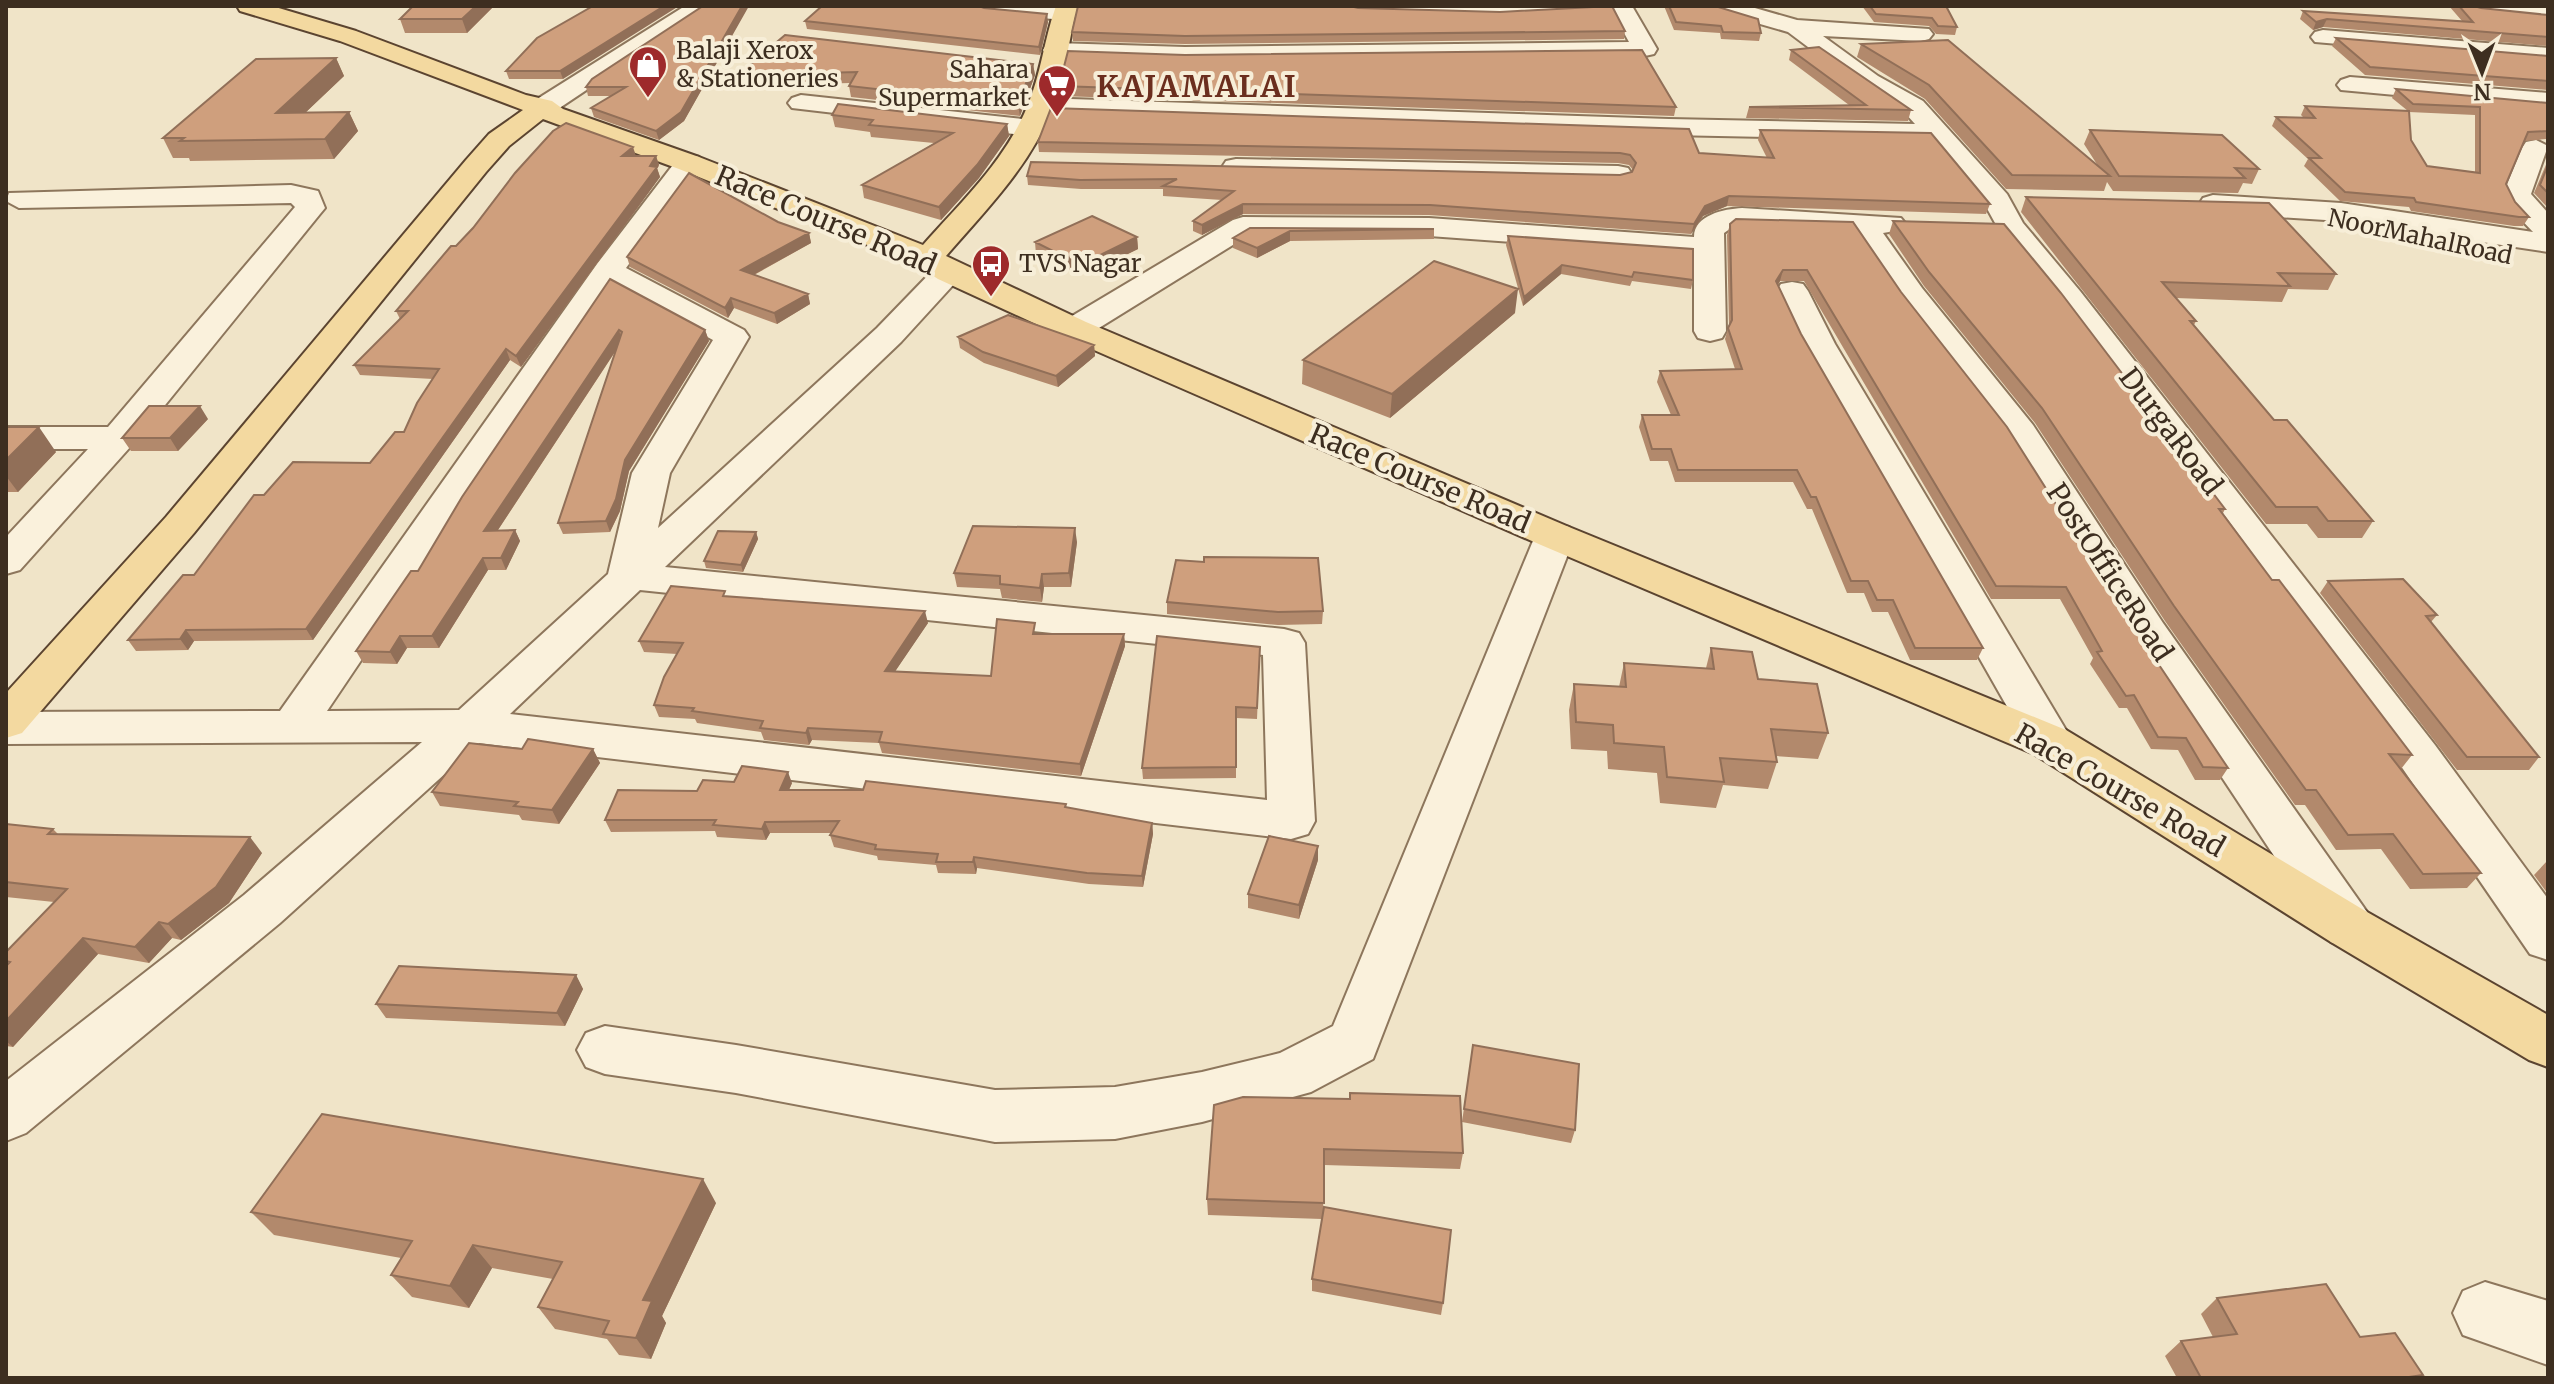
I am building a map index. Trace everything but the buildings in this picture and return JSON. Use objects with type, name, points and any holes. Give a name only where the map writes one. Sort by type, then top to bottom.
[{"type":"main road","name":"Race Course Road","points":[[248,6],[348,36],[689,163],[938,265],[1074,329],[1555,536],[2050,742],[2349,927],[2548,1043]]},
{"type":"main road","points":[[938,265],[1036,117],[1066,9]]},
{"type":"main road","points":[[6,725],[180,525],[499,140],[543,107]]},
{"type":"main road","points":[[455,195],[489,168],[542,146],[608,134]]},
{"type":"street","points":[[543,107],[701,6]]},
{"type":"street","points":[[986,6],[1066,9]]},
{"type":"street","points":[[1337,53],[1341,6]]},
{"type":"street","points":[[1358,6],[1499,10],[1607,6]]},
{"type":"street","points":[[1022,63],[1054,58],[1185,54],[1645,49],[1621,6]]},
{"type":"street","name":"DurgaRoad","points":[[1723,6],[1796,27],[1869,81],[1914,107],[2003,213],[2419,757],[2548,939]]},
{"type":"street","points":[[2477,6],[2548,13]]},
{"type":"street","points":[[1796,27],[1921,34]]},
{"type":"street","points":[[2323,37],[2548,55]]},
{"type":"street","points":[[2350,85],[2548,101]]},
{"type":"street","points":[[801,103],[1036,117],[1935,132]]},
{"type":"street","points":[[2536,148],[2517,194],[2522,204],[2548,230]]},
{"type":"street","points":[[1009,162],[1041,163]]},
{"type":"street","points":[[294,725],[608,271],[689,163]]},
{"type":"street","points":[[1212,166],[1618,174]]},
{"type":"street","points":[[6,561],[117,438],[310,208],[308,197],[291,194],[19,199]]},
{"type":"street","points":[[2179,203],[2341,212],[2548,243]]},
{"type":"street","name":"NoorMahalRoad","points":[[2291,209],[2548,265]]},
{"type":"street","points":[[1710,331],[1709,230],[1727,218],[1921,224]]},
{"type":"street","name":"PostOfficeRoad","points":[[1862,223],[1911,295],[2020,433],[2148,633],[2349,927]]},
{"type":"street","points":[[1074,329],[1243,226],[1429,227],[1707,247]]},
{"type":"street","points":[[6,1115],[262,909],[470,726],[889,335],[938,265]]},
{"type":"street","points":[[608,271],[732,337],[651,473],[628,576]]},
{"type":"street","points":[[1792,291],[1818,344],[2050,742]]},
{"type":"street","points":[[6,438],[117,438]]},
{"type":"street","points":[[651,473],[721,491]]},
{"type":"street","points":[[605,1050],[736,1069],[995,1116],[1115,1113],[1202,1097],[1291,1075],[1354,1042],[1399,922],[1555,536]]},
{"type":"street","points":[[6,725],[470,726],[1291,821],[1284,643],[628,576]]},
{"type":"street","points":[[2485,1313],[2548,1333]]},
{"type":"place","name":"Balaji Xerox & Stationeries","points":[[648,99]]},
{"type":"place","name":"Sahara Supermarket","points":[[1057,118]]},
{"type":"place","name":"TVS Nagar","points":[[991,298]]},
{"type":"district","name":"KAJAMALAI","points":[[1197,87]]}]
